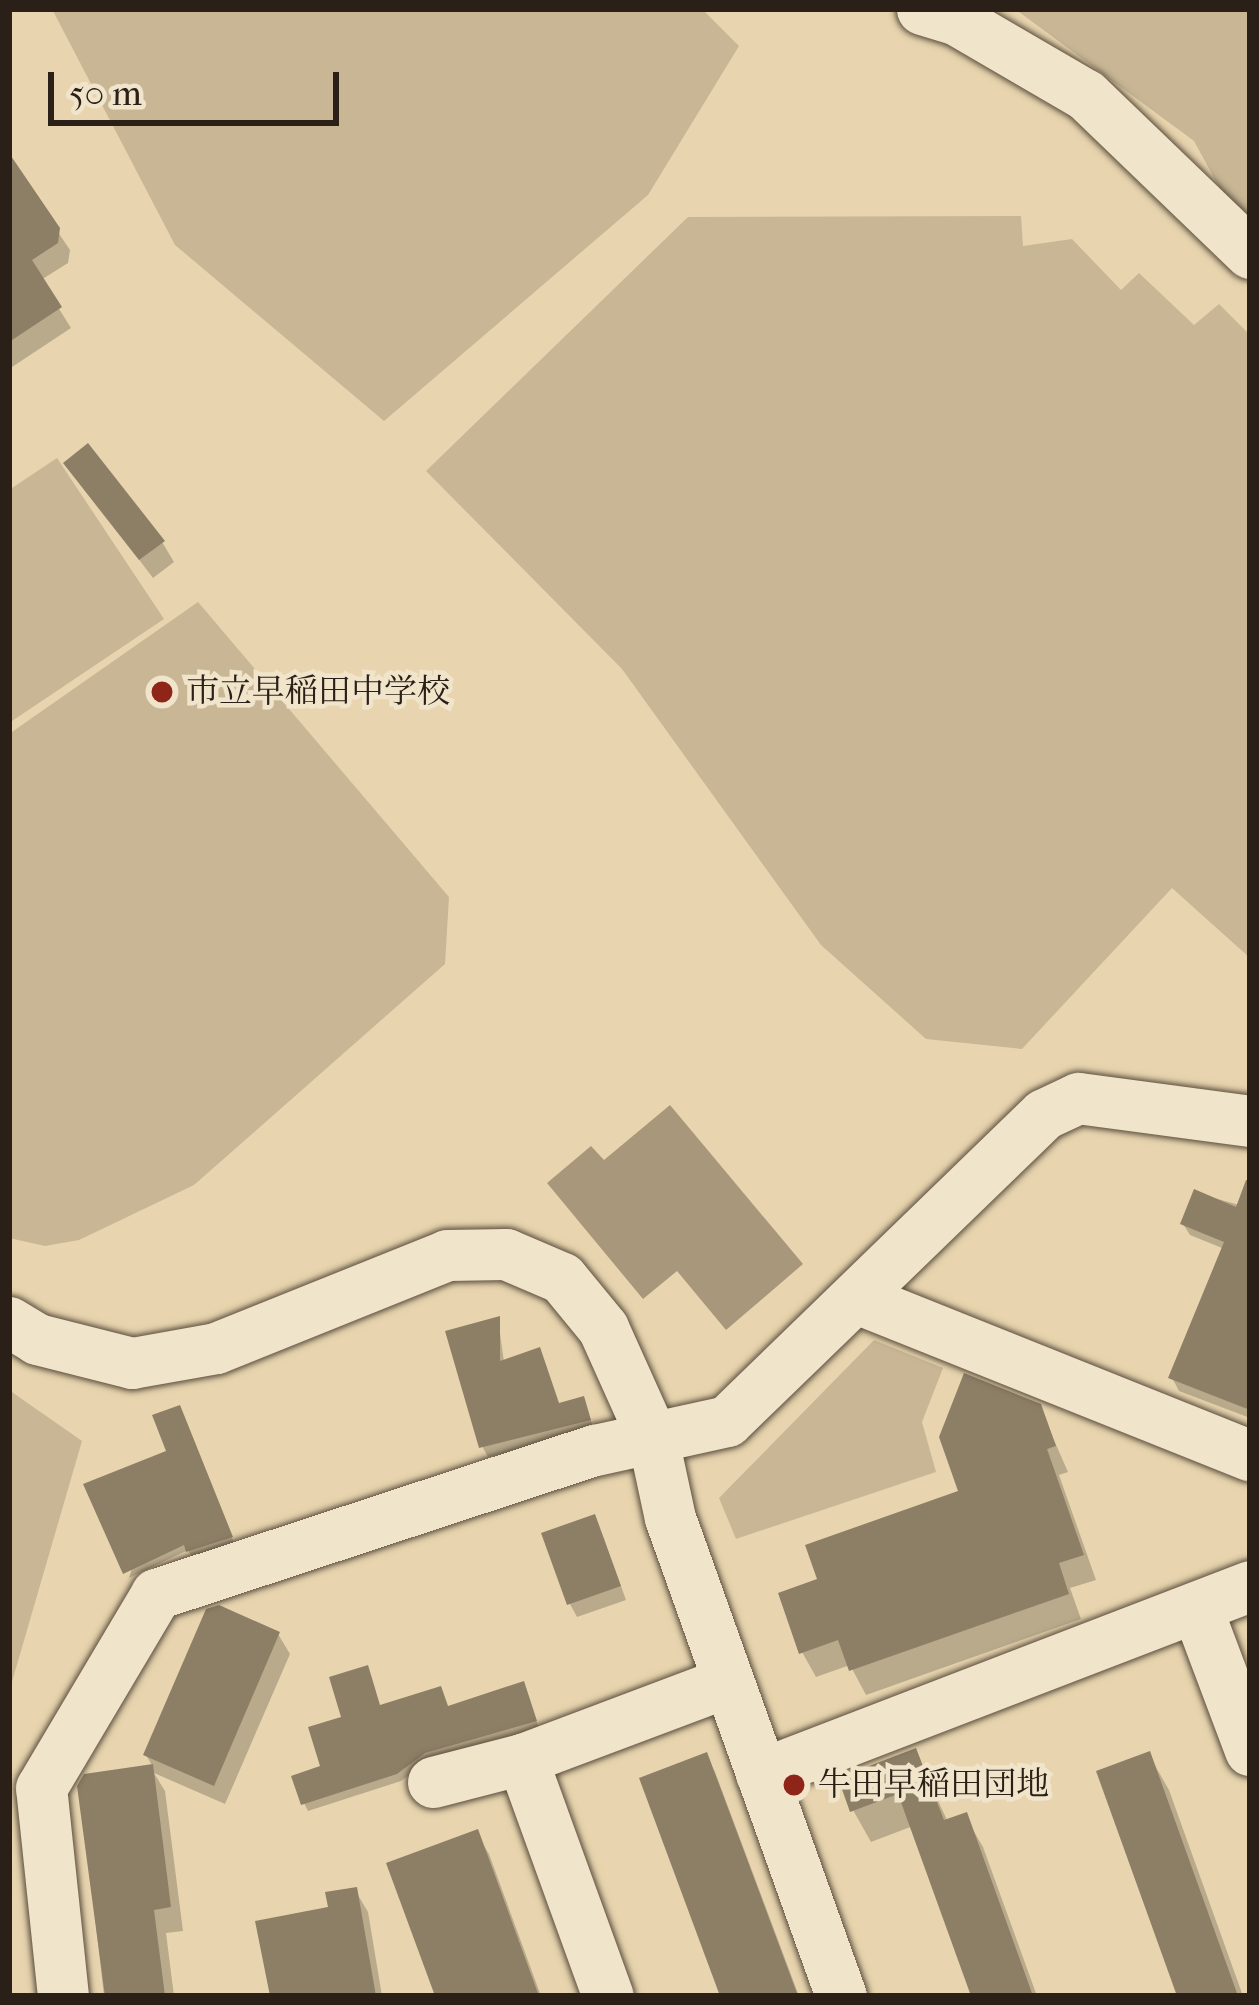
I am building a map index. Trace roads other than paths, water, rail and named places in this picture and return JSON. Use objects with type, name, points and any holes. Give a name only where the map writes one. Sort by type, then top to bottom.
[{"type":"street","points":[[922,9],[957,20],[1087,95],[1250,254]]},
{"type":"street","points":[[63,1996],[41,1788],[156,1594],[595,1450],[727,1421],[859,1299],[1044,1114],[1078,1098],[1250,1121]]},
{"type":"street","points":[[9,1322],[37,1339],[132,1363],[216,1348],[447,1255],[506,1254],[562,1277],[603,1328],[653,1438],[670,1518],[841,1996]]},
{"type":"street","points":[[859,1299],[1250,1454]]},
{"type":"street","points":[[761,1774],[1250,1586]]},
{"type":"street","points":[[1197,1609],[1250,1750]]},
{"type":"street","points":[[434,1782],[522,1759],[727,1682]]},
{"type":"street","points":[[522,1759],[608,1996]]},
{"type":"place","name":"市立早稲田中学校","points":[[162,692]]},
{"type":"place","name":"牛田早稲田団地","points":[[794,1785]]}]
